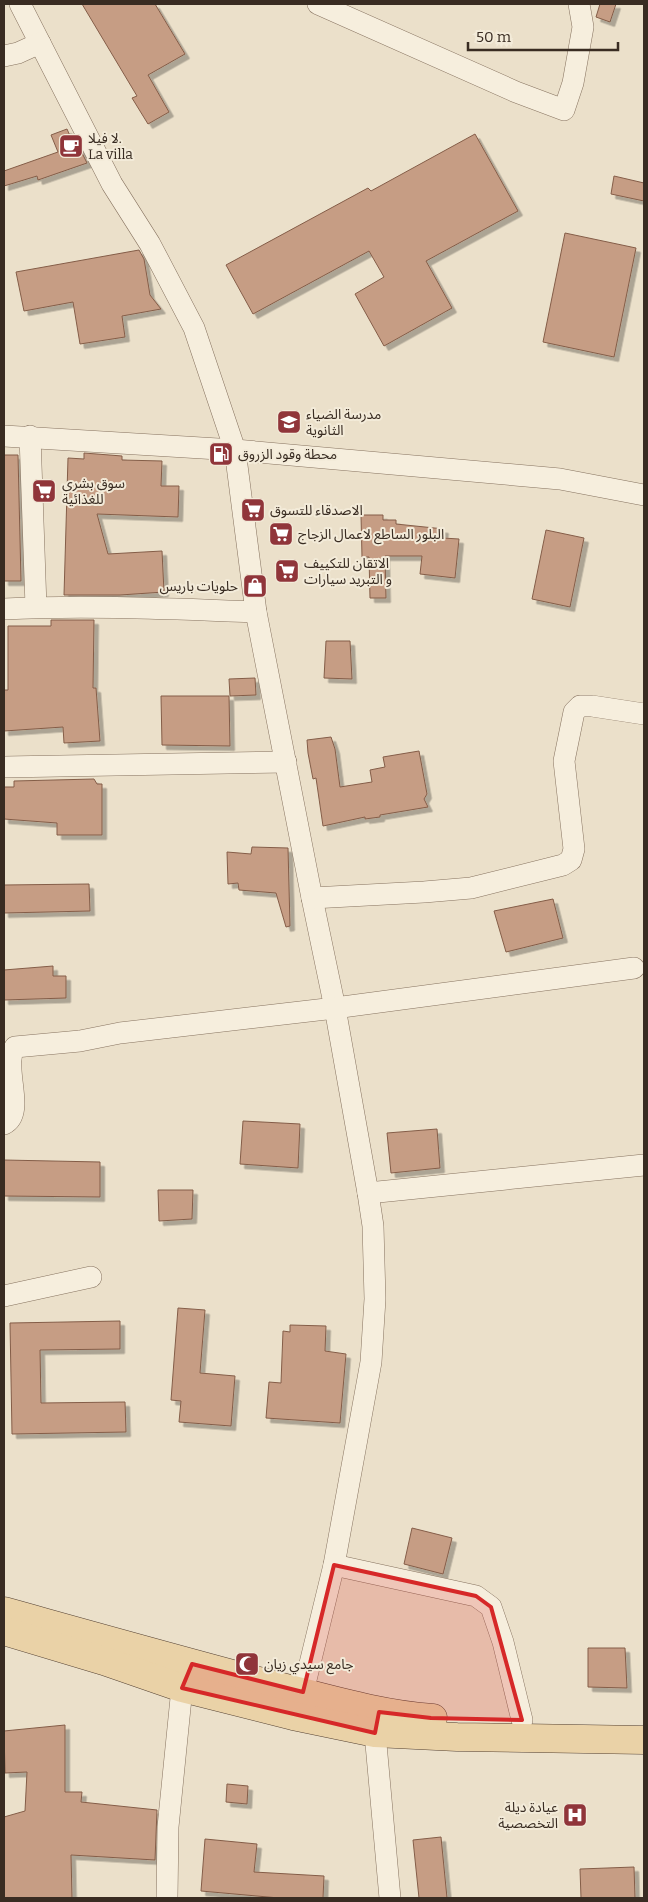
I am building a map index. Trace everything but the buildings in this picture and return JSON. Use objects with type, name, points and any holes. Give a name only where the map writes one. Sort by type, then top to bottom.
[{"type":"main road","points":[[4,1611],[187,1676]]},
{"type":"main road","points":[[4,1631],[104,1661],[187,1676],[377,1722],[457,1737],[644,1740]]},
{"type":"main road","points":[[377,1722],[431,1718],[644,1724]]},
{"type":"street","points":[[20,4],[112,184],[150,244],[194,328],[235,450],[256,612],[335,1008],[368,1193],[373,1226],[375,1299],[372,1362],[334,1565],[298,1704]]},
{"type":"street","points":[[318,4],[516,92],[564,110],[573,83],[583,27],[579,4]]},
{"type":"street","points":[[4,56],[18,53],[40,43]]},
{"type":"street","points":[[4,436],[30,436],[235,450],[560,480],[644,495]]},
{"type":"street","points":[[30,436],[33,576],[36,607]]},
{"type":"street","points":[[4,609],[36,607],[256,612]]},
{"type":"street","points":[[312,898],[471,888],[563,864],[571,860],[574,849],[564,761],[574,712],[580,706],[592,706],[644,714]]},
{"type":"street","points":[[4,767],[286,762]]},
{"type":"street","points":[[4,1124],[9,1122],[13,1112],[12,1052],[15,1048],[634,968]]},
{"type":"street","points":[[368,1193],[644,1165]]},
{"type":"street","points":[[4,1296],[91,1277]]},
{"type":"street","points":[[334,1565],[476,1596],[492,1607],[503,1642],[522,1720]]},
{"type":"street","points":[[167,1898],[168,1826],[187,1676]]},
{"type":"street","points":[[377,1722],[390,1898]]},
{"type":"highlighted area","points":[[334,1565],[476,1596],[491,1607],[522,1720],[431,1718],[379,1712],[375,1733],[182,1688],[192,1664],[303,1692]]},
{"type":"place","name":"لا فيلا. La villa","points":[[71,146]]},
{"type":"place","name":"مدرسة الضياء الثانوية","points":[[289,422]]},
{"type":"place","name":"محطة وقود الزروق","points":[[221,454]]},
{"type":"place","name":"سوق بشرى للغذائية","points":[[44,491]]},
{"type":"place","name":"الاصدقاء للتسوق","points":[[253,510]]},
{"type":"place","name":"البلور الساطع لاعمال الزجاج","points":[[281,534]]},
{"type":"place","name":"الاتقان للتكييف و التبريد سيارات","points":[[287,571]]},
{"type":"place","name":"حلويات باريس","points":[[255,586]]},
{"type":"place","name":"جامع سيدي زيان","points":[[247,1664]]},
{"type":"place","name":"عيادة ديلة التخصصية","points":[[575,1815]]}]
